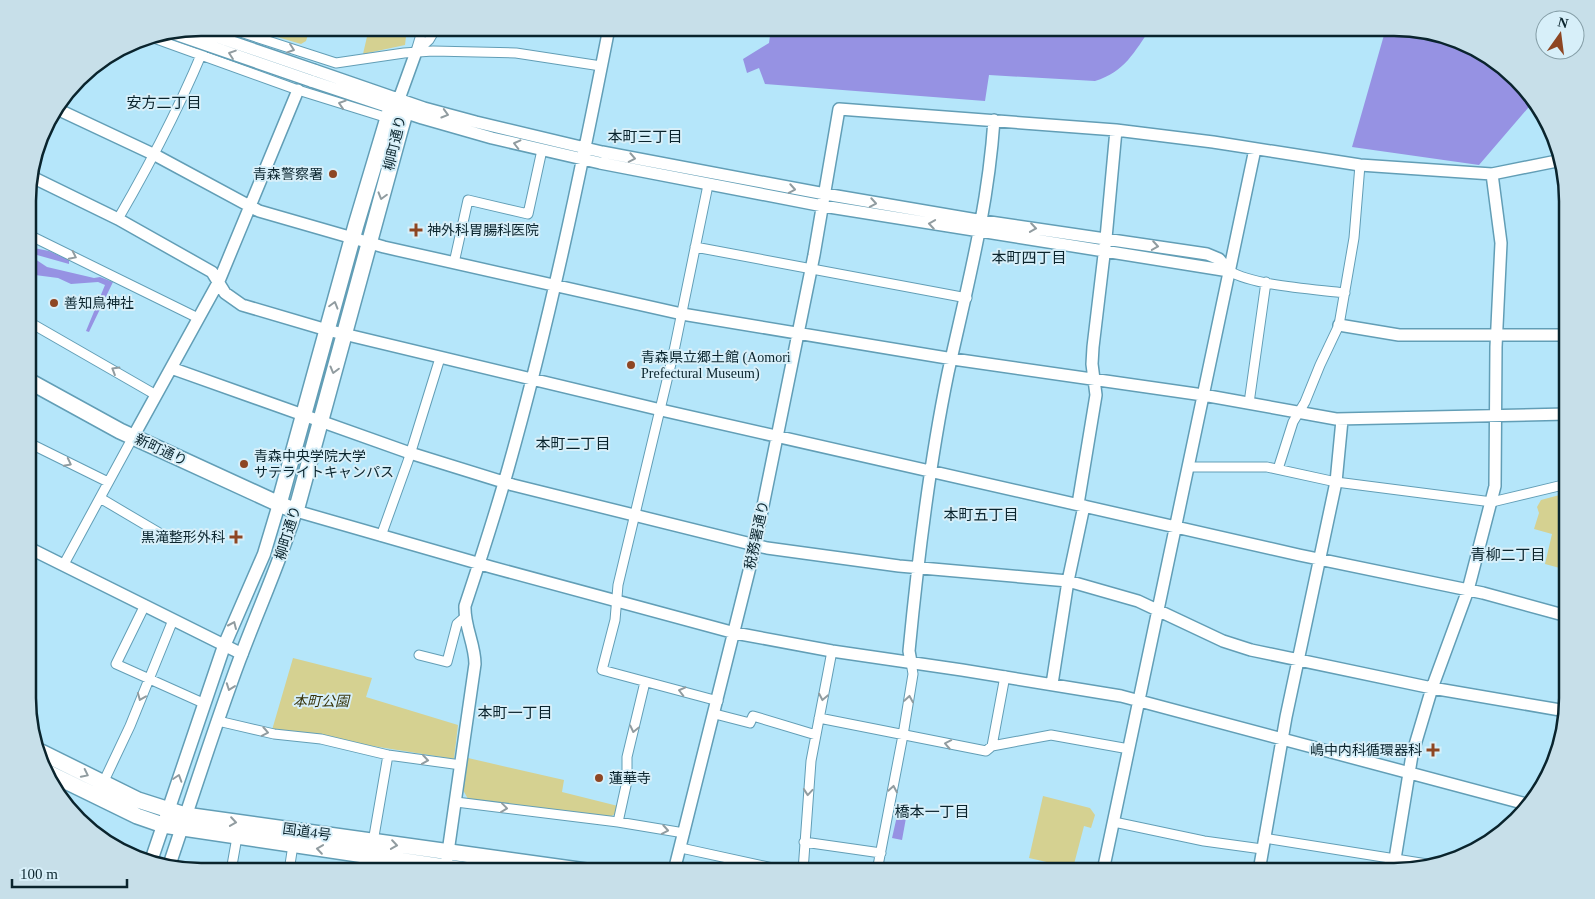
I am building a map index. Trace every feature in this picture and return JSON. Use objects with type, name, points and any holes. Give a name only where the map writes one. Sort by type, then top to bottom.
[{"type":"main road","name":"柳町通り","points":[[153,855],[224,646],[264,554],[352,238],[396,110]]},
{"type":"main road","name":"柳町通り","points":[[171,859],[242,654],[284,552],[368,243],[396,110]]},
{"type":"main road","name":"新町通り","points":[[36,385],[133,437],[296,511]]},
{"type":"main road","name":"国道4号","points":[[47,755],[138,800],[165,818]]},
{"type":"main road","name":"国道4号","points":[[56,777],[137,816],[165,818],[237,837],[437,863]]},
{"type":"main road","name":"国道4号","points":[[183,822],[373,842],[443,863]]},
{"type":"street","points":[[186,37],[312,76]]},
{"type":"street","points":[[118,219],[155,155],[208,37]]},
{"type":"street","points":[[214,37],[396,110],[542,150],[583,154],[824,200],[1229,271]]},
{"type":"street","points":[[256,37],[336,63],[417,51],[516,53],[601,66]]},
{"type":"street","points":[[396,110],[421,37]]},
{"type":"street","points":[[417,51],[431,37]]},
{"type":"street","points":[[447,863],[475,652],[465,616],[465,606],[504,482],[531,380],[554,286],[607,37]]},
{"type":"street","points":[[161,41],[298,90],[396,110],[476,122],[583,154],[708,185],[824,200]]},
{"type":"street","points":[[64,564],[218,281],[298,90]]},
{"type":"street","name":"税務署通り","points":[[676,863],[715,714],[755,546],[799,333],[824,200],[837,112],[842,107],[1116,130],[1213,142],[1360,165],[1492,174],[1554,162]]},
{"type":"street","points":[[63,112],[155,155],[249,206],[368,243],[682,314],[953,359],[1203,395],[1342,420],[1558,414]]},
{"type":"street","points":[[879,862],[903,735],[912,674],[909,651],[916,568],[953,359],[981,227],[994,120]]},
{"type":"street","points":[[1052,684],[1081,505],[1096,395],[1093,347],[1105,250],[1116,130]]},
{"type":"street","points":[[1105,862],[1255,149]]},
{"type":"street","points":[[454,263],[468,200],[528,214],[542,150]]},
{"type":"street","points":[[1278,469],[1294,422],[1339,325],[1355,231],[1360,165]]},
{"type":"street","points":[[1394,862],[1409,771],[1432,688],[1468,590],[1495,486],[1497,336],[1501,243],[1492,174]]},
{"type":"street","points":[[38,180],[118,219],[212,272],[225,293],[242,305],[327,330],[531,380],[778,437],[1318,559],[1468,590],[1558,614]]},
{"type":"street","points":[[708,185],[661,410],[618,585],[615,620],[602,670],[718,701]]},
{"type":"street","points":[[981,227],[1106,238],[1215,256],[1229,271],[1240,277],[1345,293]]},
{"type":"street","points":[[36,238],[198,318]]},
{"type":"street","points":[[695,247],[967,298]]},
{"type":"street","points":[[1249,403],[1266,282]]},
{"type":"street","points":[[1339,325],[1399,335],[1558,336]]},
{"type":"street","points":[[36,326],[156,395]]},
{"type":"street","points":[[381,536],[410,454],[440,358]]},
{"type":"street","points":[[171,368],[410,454],[504,482],[755,546],[916,568],[1068,581],[1138,601],[1223,641],[1299,660],[1432,688],[1558,710]]},
{"type":"street","points":[[1260,862],[1282,738],[1318,559],[1336,482],[1342,420]]},
{"type":"street","points":[[36,446],[108,482]]},
{"type":"street","points":[[1188,467],[1278,469],[1336,482],[1492,502],[1558,486]]},
{"type":"street","points":[[100,498],[161,534]]},
{"type":"street","points":[[296,511],[479,564],[735,633],[832,651],[1052,684],[1140,701],[1409,771],[1521,803]]},
{"type":"street","points":[[36,551],[242,654]]},
{"type":"street","points":[[144,605],[116,664],[204,703]]},
{"type":"street","points":[[419,655],[447,662],[458,624],[465,616]]},
{"type":"street","points":[[103,783],[173,620]]},
{"type":"street","points":[[803,862],[816,735],[832,651]]},
{"type":"street","points":[[992,746],[1004,676]]},
{"type":"street","points":[[618,822],[627,781],[627,757],[645,682]]},
{"type":"street","points":[[715,714],[750,723],[753,716],[816,735]]},
{"type":"street","points":[[819,718],[986,751],[992,746],[1051,734],[1129,749]]},
{"type":"street","points":[[218,721],[274,734],[321,739],[388,755],[461,765]]},
{"type":"street","points":[[373,842],[388,755]]},
{"type":"street","points":[[456,802],[618,822],[684,833]]},
{"type":"street","points":[[1114,822],[1204,841],[1263,843],[1412,861]]},
{"type":"street","points":[[233,863],[237,837]]},
{"type":"street","points":[[804,842],[882,852]]},
{"type":"street","points":[[290,863],[293,845]]},
{"type":"street","points":[[680,848],[747,863]]},
{"type":"green space","points":[[277,37],[307,37],[306,41],[301,44]]},
{"type":"green space","points":[[367,37],[406,37],[405,45],[363,54]]},
{"type":"green space","points":[[1558,495],[1558,568],[1545,564],[1552,534],[1534,529],[1539,513],[1537,507],[1541,500]]},
{"type":"green space","name":"本町公園","points":[[293,658],[372,678],[366,697],[458,725],[454,759],[272,730]]},
{"type":"green space","points":[[468,758],[564,780],[562,792],[618,806],[616,813],[609,818],[468,799],[463,790]]},
{"type":"green space","points":[[1043,796],[1090,808],[1095,815],[1091,828],[1084,826],[1074,862],[1048,862],[1029,858]]},
{"type":"shaded area","points":[[1145,36],[1128,60],[1105,77],[1095,81],[989,75],[985,101],[765,84],[759,68],[747,73],[743,59],[769,43],[770,37]]},
{"type":"shaded area","points":[[1384,36],[1415,38],[1436,42],[1476,58],[1494,70],[1529,107],[1479,165],[1352,147]]},
{"type":"shaded area","points":[[36,248],[49,251],[69,260],[69,264],[37,255],[36,257]]},
{"type":"shaded area","points":[[36,260],[47,267],[94,278],[100,277],[113,282],[89,332],[86,331],[105,285],[98,282],[71,284],[58,278],[36,275]]},
{"type":"shaded area","points":[[897,816],[906,818],[902,840],[892,838]]},
{"type":"place","name":"青森警察署","points":[[333,174]]},
{"type":"place","name":"神外科胃腸科医院","points":[[416,230]]},
{"type":"place","name":"善知鳥神社","points":[[54,303]]},
{"type":"place","name":"青森県立郷土館 (Aomori Prefectural Museum)","points":[[631,365]]},
{"type":"place","name":"青森中央学院大学 サテライトキャンパス","points":[[244,464]]},
{"type":"place","name":"黒滝整形外科","points":[[236,537]]},
{"type":"place","name":"嶋中内科循環器科","points":[[1433,750]]},
{"type":"place","name":"蓮華寺","points":[[599,778]]},
{"type":"district","name":"安方二丁目","points":[[164,103]]},
{"type":"district","name":"本町三丁目","points":[[645,137]]},
{"type":"district","name":"本町四丁目","points":[[1029,258]]},
{"type":"district","name":"本町二丁目","points":[[573,444]]},
{"type":"district","name":"本町五丁目","points":[[981,515]]},
{"type":"district","name":"青柳二丁目","points":[[1508,555]]},
{"type":"district","name":"本町一丁目","points":[[515,713]]},
{"type":"district","name":"橋本一丁目","points":[[932,812]]}]
